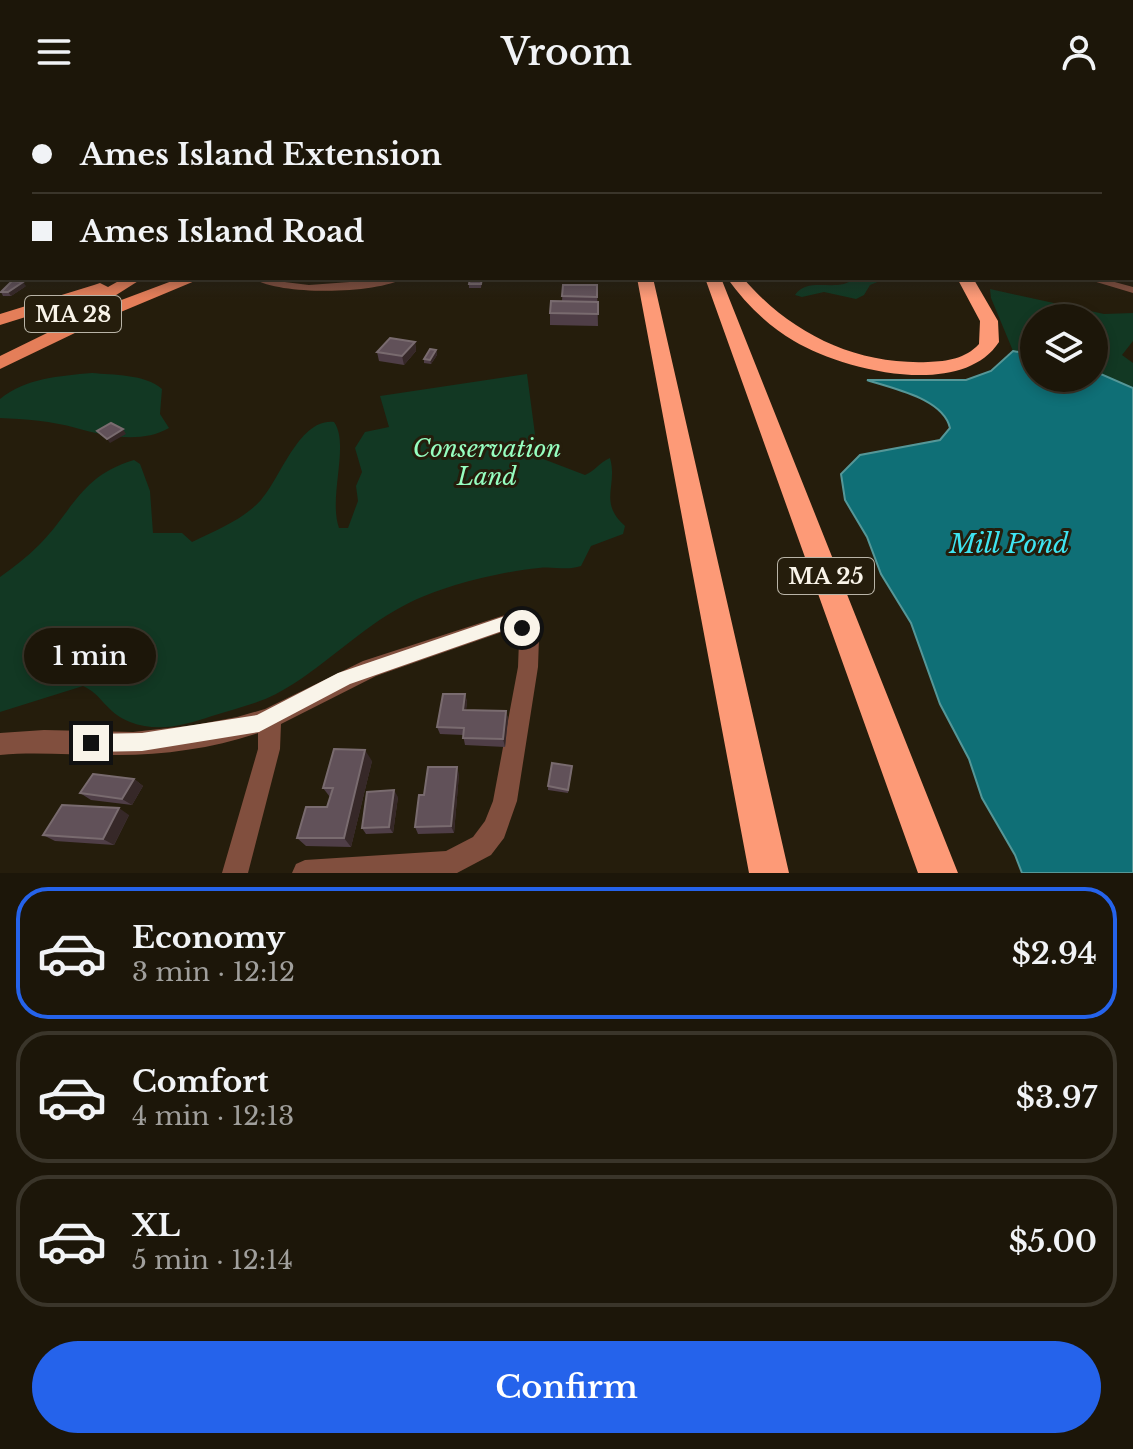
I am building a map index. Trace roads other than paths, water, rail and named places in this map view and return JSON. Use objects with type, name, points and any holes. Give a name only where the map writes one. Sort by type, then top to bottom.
[{"type":"highway","points":[[645,280],[769,873]]},
{"type":"highway","name":"MA 25","points":[[714,280],[938,873]]},
{"type":"highway","points":[[737,280],[762,310],[796,335],[852,359],[903,368],[949,366],[981,354],[992,336],[975,287]]},
{"type":"main road","name":"MA 28","points":[[3,317],[82,280]]},
{"type":"main road","points":[[3,317],[128,280]]},
{"type":"main road","name":"MA 28","points":[[4,356],[132,280]]},
{"type":"main road","points":[[4,356],[189,280]]},
{"type":"main road","points":[[3,317],[33,318],[38,322],[4,356]]},
{"type":"street","points":[[265,280],[308,287],[379,280]]},
{"type":"street","points":[[1096,280],[1133,290]]},
{"type":"street","points":[[0,744],[63,740],[121,744],[234,730],[270,718],[370,668],[505,623],[518,625],[529,638],[528,667],[505,801],[495,829],[482,846],[448,864],[305,873]]},
{"type":"street","points":[[235,873],[269,749],[270,718]]},
{"type":"water","name":"Mill Pond","points":[[1013,351],[1020,352],[1020,392],[1108,392],[1108,377],[1133,388],[1133,873],[1022,873],[982,798],[969,759],[940,704],[911,623],[881,574],[867,537],[845,500],[841,474],[860,455],[940,440],[950,428],[938,409],[928,402],[867,380],[966,380],[991,371]]},
{"type":"park label","name":"Conservation Land","points":[[487,462]]}]
